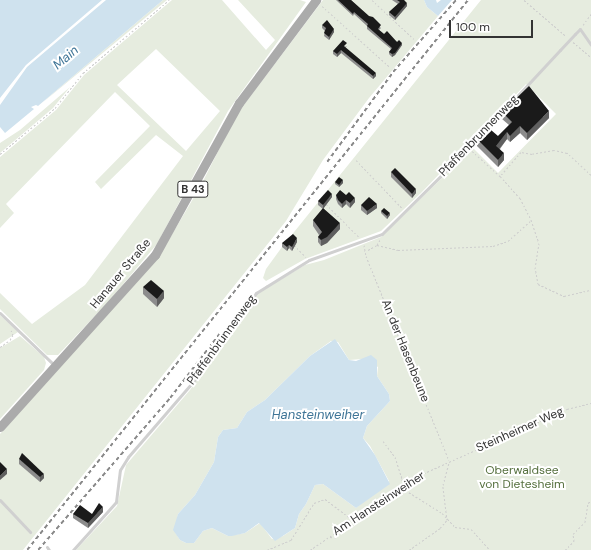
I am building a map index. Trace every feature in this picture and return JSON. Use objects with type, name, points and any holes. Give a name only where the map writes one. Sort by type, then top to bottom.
[{"type":"main road","name":"Hanauer Straße","points":[[0,427],[155,255],[239,104],[316,0]]},
{"type":"lane","points":[[580,29],[591,45]]},
{"type":"lane","name":"Pfaffenbrunnenweg","points":[[73,550],[116,502],[120,470],[128,457],[197,377],[251,299],[267,284],[309,260],[382,234],[469,148],[580,29]]},
{"type":"lane","points":[[0,313],[55,366]]},
{"type":"lane","points":[[0,500],[30,532]]},
{"type":"path","points":[[0,154],[55,108],[83,72],[169,0]]},
{"type":"path","points":[[316,0],[390,67]]},
{"type":"path","points":[[372,0],[414,39]]},
{"type":"path","points":[[524,0],[591,57]]},
{"type":"path","points":[[580,29],[591,14]]},
{"type":"path","points":[[469,148],[500,176],[520,198],[531,220],[539,244],[535,267],[538,284],[564,296],[591,290]]},
{"type":"path","points":[[500,176],[521,152],[532,154],[554,150],[567,153],[591,175]]},
{"type":"path","points":[[356,160],[405,211]]},
{"type":"path","points":[[323,201],[363,241]]},
{"type":"path","points":[[367,251],[377,246],[398,250],[493,246],[508,241],[531,220]]},
{"type":"path","points":[[377,246],[382,234]]},
{"type":"path","points":[[290,241],[309,260]]},
{"type":"path","name":"An der Hasenbeune","points":[[363,241],[367,251],[366,256],[450,461]]},
{"type":"path","points":[[0,347],[10,340],[13,335],[11,330]]},
{"type":"path","name":"Steinheimer Weg","points":[[450,461],[567,409],[591,403]]},
{"type":"path","points":[[383,441],[395,457],[402,479],[402,488],[442,513],[455,527],[471,530],[490,550]]},
{"type":"path","points":[[409,550],[440,528],[447,520],[443,485],[450,461]]},
{"type":"path","name":"Am Hansteinweiher","points":[[310,550],[402,488],[450,461]]},
{"type":"path","points":[[267,550],[291,540],[314,503],[325,499],[353,520]]},
{"type":"path","points":[[565,550],[574,540],[573,534],[585,522],[588,503],[591,501]]},
{"type":"path","points":[[329,537],[338,538]]},
{"type":"green space","points":[[163,0],[167,0],[42,103],[51,95]]},
{"type":"green space","points":[[172,0],[222,0],[266,50],[275,40],[238,0],[300,0],[306,2],[228,111],[157,244],[109,301],[58,355],[47,355],[0,309],[0,293],[32,324],[85,285],[183,156],[156,135],[101,189],[95,182],[150,126],[115,92],[6,204],[14,213],[0,228],[0,157],[56,110],[84,75]],"holes":[[[156,49],[220,111],[186,151],[117,85]]]},
{"type":"green space","points":[[323,0],[424,0],[427,7],[438,16],[369,98],[323,160],[286,221],[23,550],[0,550],[0,434],[158,258],[200,187],[237,114]]},
{"type":"green space","name":"Oberwaldsee von Dietesheim","points":[[481,0],[591,0],[591,550],[76,550],[117,506],[126,465],[190,390],[256,295],[267,285],[270,286],[305,265],[324,260],[381,237],[473,148],[498,173],[556,114],[526,84],[421,193],[381,231],[305,259],[266,281],[263,278],[266,269],[282,247]],"holes":[[[331,341],[338,342],[349,360],[362,359],[378,367],[377,376],[389,394],[390,401],[367,426],[363,438],[370,446],[389,481],[356,508],[323,484],[315,485],[306,504],[299,514],[295,528],[283,536],[272,539],[260,523],[245,533],[228,536],[212,528],[203,531],[194,543],[186,543],[180,540],[175,532],[178,514],[195,495],[214,462],[218,437],[223,430],[237,428],[247,412],[265,400],[310,356]]]},
{"type":"green space","points":[[70,87],[53,108],[0,153],[0,143],[20,130]]},
{"type":"green space","points":[[0,315],[18,332],[0,344]]},
{"type":"green space","points":[[20,336],[44,357],[46,363],[44,370],[0,419],[0,348]]},
{"type":"water","points":[[0,0],[102,0],[26,65],[0,98]]},
{"type":"water","name":"Main","points":[[106,0],[163,0],[38,106],[36,105],[31,107],[34,109],[5,133],[0,127],[0,105],[27,67]]},
{"type":"water","points":[[424,0],[436,0],[437,3],[441,0],[452,0],[438,16],[427,7]]},
{"type":"water","name":"Hansteinweiher","points":[[335,339],[349,360],[356,361],[371,355],[377,360],[377,376],[389,394],[390,401],[367,426],[363,438],[375,455],[390,484],[356,508],[323,484],[315,485],[306,504],[299,514],[295,528],[275,541],[259,523],[245,533],[232,536],[228,536],[212,528],[203,531],[194,543],[186,543],[180,540],[173,530],[178,514],[195,495],[214,462],[218,437],[223,430],[237,428],[247,412],[265,400],[310,356]]},
{"type":"building","points":[[338,0],[351,0],[381,25],[378,29],[384,34],[387,31],[397,42],[399,40],[402,43],[395,53],[392,54],[389,52],[392,48],[367,26],[368,24],[354,12],[353,14]]},
{"type":"building","points":[[397,0],[404,0],[407,3],[395,17],[389,12],[400,2]]},
{"type":"building","points":[[327,20],[334,29],[329,37],[324,33],[326,28],[322,25]]},
{"type":"building","points":[[343,40],[347,43],[344,46],[376,73],[373,76],[341,50],[337,54],[333,51]]},
{"type":"building","points":[[529,86],[549,111],[527,133],[520,126],[510,136],[507,132],[496,146],[504,153],[498,160],[477,139],[491,130],[498,136],[512,122],[502,112]]},
{"type":"building","points":[[395,168],[416,189],[412,194],[391,172]]},
{"type":"building","points":[[339,177],[343,180],[339,185],[335,182]]},
{"type":"building","points":[[328,190],[332,194],[323,205],[318,201]]},
{"type":"building","points":[[340,190],[346,195],[349,192],[355,198],[350,203],[346,200],[342,204],[336,195]]},
{"type":"building","points":[[369,197],[377,204],[367,211],[361,205]]},
{"type":"building","points":[[323,208],[340,223],[327,237],[321,240],[318,237],[322,232],[313,220]]},
{"type":"building","points":[[384,208],[390,213],[387,216],[381,211]]},
{"type":"building","points":[[293,234],[297,238],[292,247],[289,245],[287,247],[282,243]]},
{"type":"building","points":[[151,280],[164,291],[157,299],[143,287]]},
{"type":"building","points":[[22,453],[44,474],[40,477],[19,459]]},
{"type":"building","points":[[0,462],[7,469],[0,476]]},
{"type":"building","points":[[99,503],[103,507],[88,523],[73,514],[80,505],[92,514]]},
{"type":"railway","points":[[327,162],[393,72],[456,0]]},
{"type":"railway","points":[[27,550],[468,0]]},
{"type":"railway","points":[[38,550],[170,398],[221,332]]}]
